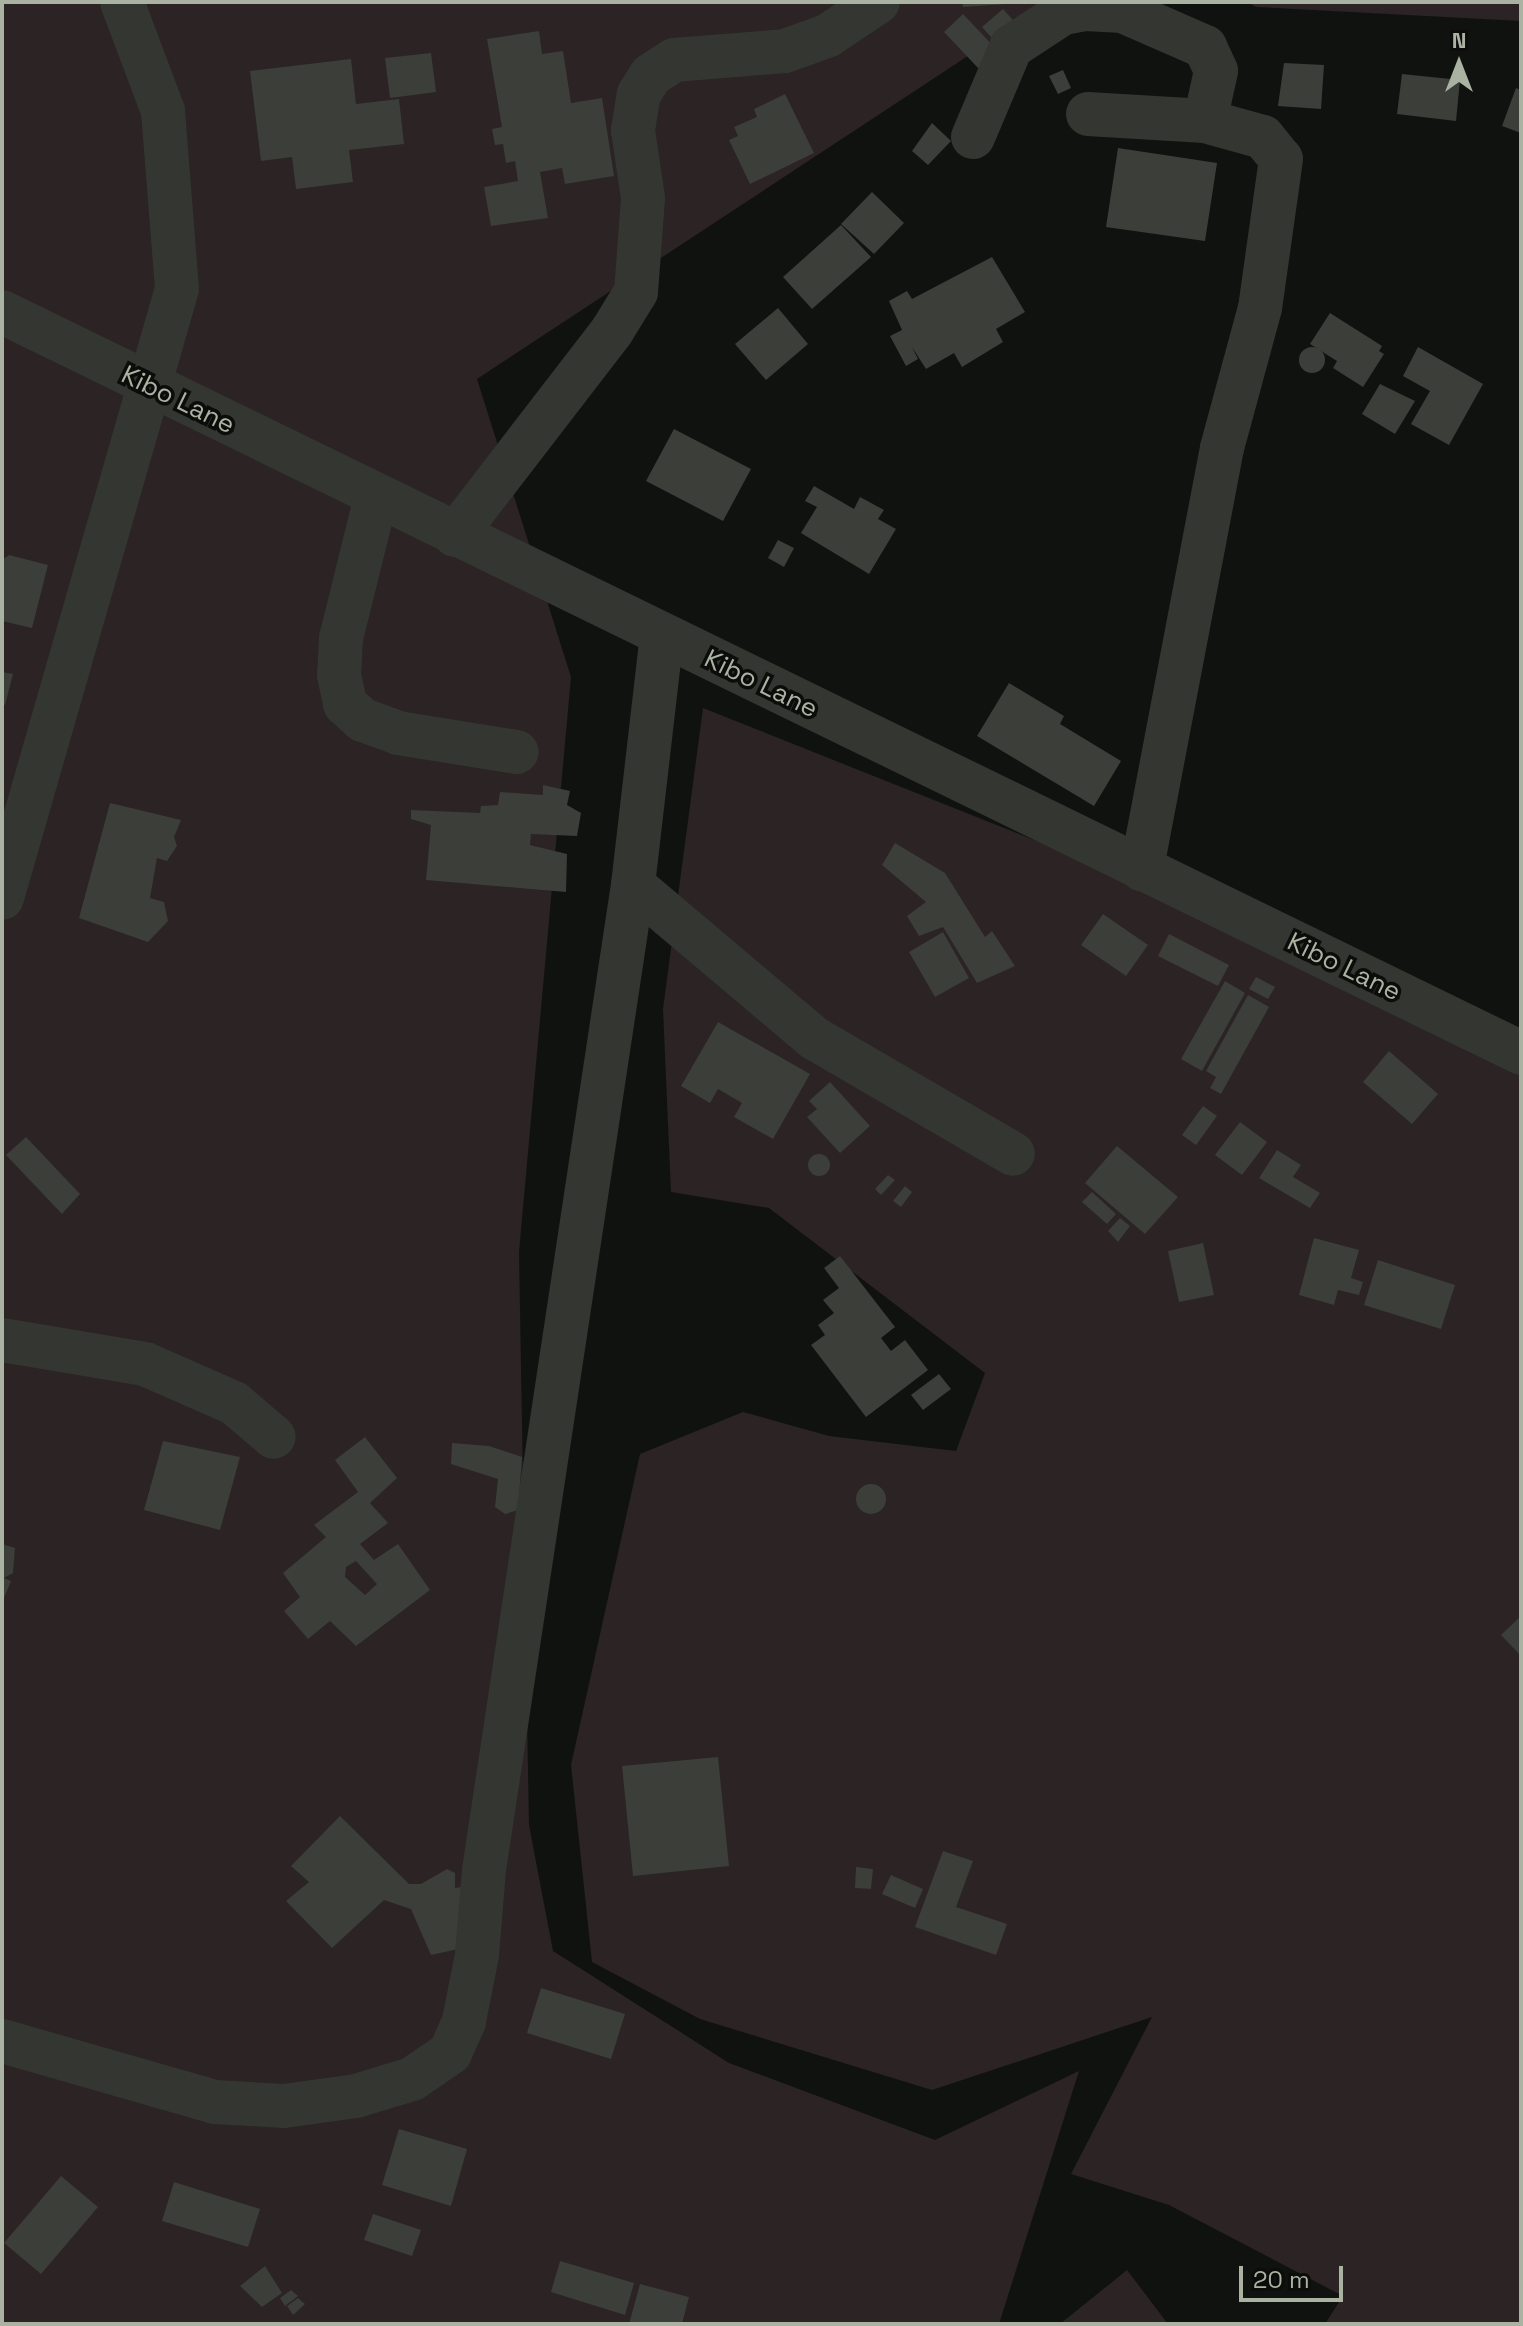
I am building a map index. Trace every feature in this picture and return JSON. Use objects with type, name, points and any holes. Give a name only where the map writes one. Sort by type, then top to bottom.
[{"type":"street","points":[[2,898],[177,289],[163,111],[122,2]]},
{"type":"street","points":[[455,535],[612,331],[636,292],[643,198],[633,130],[639,94],[651,75],[674,60],[785,51],[827,36],[878,2]]},
{"type":"street","points":[[973,137],[1011,47],[1063,13],[1085,9],[1123,11],[1205,47],[1216,71],[1205,121]]},
{"type":"street","points":[[1088,114],[1205,121],[1263,137],[1281,159],[1260,308],[1222,448],[1142,869]]},
{"type":"street","name":"Kibo Lane","points":[[2,312],[1521,1053]]},
{"type":"street","points":[[376,497],[341,638],[345,704],[363,720],[398,733],[516,752]]},
{"type":"street","points":[[2,2041],[215,2102],[284,2106],[356,2096],[412,2079],[450,2053],[464,2021],[477,1955],[484,1870],[633,885],[662,636]]},
{"type":"street","points":[[633,885],[814,1038],[1013,1154]]},
{"type":"street","points":[[2,1340],[145,1364],[234,1403],[274,1437]]},
{"type":"shaded area","points":[[2,2],[1050,2],[477,379],[571,677],[519,1252],[529,1825],[553,1951],[729,2063],[935,2140],[1079,2071],[999,2324],[2,2324]]},
{"type":"shaded area","points":[[1247,2],[1521,2],[1521,21],[1256,7]]},
{"type":"shaded area","points":[[703,708],[1521,1034],[1521,2324],[1325,2324],[1343,2296],[1169,2205],[1071,2174],[1152,2017],[932,2090],[700,2019],[592,1962],[571,1765],[640,1454],[743,1412],[829,1436],[956,1451],[985,1373],[769,1208],[671,1192],[663,1009]]},
{"type":"shaded area","points":[[1127,2270],[1168,2324],[1060,2324]]},
{"type":"building","points":[[962,2],[1006,2],[1006,4],[963,7]]},
{"type":"building","points":[[1003,9],[1021,29],[1000,47],[982,27]]},
{"type":"building","points":[[963,14],[998,51],[979,69],[944,32]]},
{"type":"building","points":[[539,31],[542,54],[563,51],[571,103],[602,98],[614,176],[565,184],[562,168],[540,172],[548,218],[491,226],[484,187],[518,181],[515,161],[506,163],[503,144],[495,145],[492,129],[502,127],[487,39]]},
{"type":"building","points":[[431,53],[436,92],[390,98],[385,58]]},
{"type":"building","points":[[351,59],[356,104],[399,99],[404,144],[349,150],[353,182],[296,189],[292,157],[261,161],[250,71]]},
{"type":"building","points":[[1284,63],[1324,65],[1321,109],[1278,106]]},
{"type":"building","points":[[1063,70],[1071,88],[1058,94],[1049,76]]},
{"type":"building","points":[[1402,74],[1460,80],[1456,121],[1397,114]]},
{"type":"building","points":[[1516,88],[1521,90],[1521,133],[1502,126]]},
{"type":"building","points":[[785,94],[814,153],[750,184],[729,140],[738,136],[734,127],[757,117],[754,109]]},
{"type":"building","points":[[932,123],[951,141],[928,165],[912,151]]},
{"type":"building","points":[[1118,148],[1217,163],[1205,241],[1106,227]]},
{"type":"building","points":[[872,192],[904,223],[874,254],[841,224]]},
{"type":"building","points":[[841,225],[871,257],[812,309],[783,277]]},
{"type":"building","points":[[992,257],[1025,312],[996,329],[1003,342],[962,367],[954,353],[926,369],[912,347],[918,359],[906,366],[890,336],[902,330],[889,301],[907,291],[912,299]]},
{"type":"building","points":[[778,308],[808,344],[766,380],[735,344]]},
{"type":"building","points":[[1330,313],[1382,346],[1379,351],[1384,354],[1363,387],[1333,368],[1337,361],[1310,344]]},
{"type":"building","points":[[1312,347],[1321,351],[1325,360],[1321,369],[1312,373],[1303,369],[1299,360],[1303,351]]},
{"type":"building","points":[[1418,347],[1483,384],[1449,445],[1411,424],[1430,391],[1403,376]]},
{"type":"building","points":[[1380,384],[1415,401],[1395,434],[1362,414]]},
{"type":"building","points":[[674,429],[751,469],[723,521],[646,481]]},
{"type":"building","points":[[814,486],[854,509],[860,497],[884,510],[878,519],[896,529],[869,574],[801,533],[817,507],[805,501]]},
{"type":"building","points":[[778,540],[794,548],[784,567],[768,558]]},
{"type":"building","points":[[9,555],[48,565],[32,628],[2,621],[2,560]]},
{"type":"building","points":[[2,672],[13,674],[5,705],[2,704]]},
{"type":"building","points":[[1009,683],[1064,716],[1060,724],[1121,761],[1094,806],[977,736]]},
{"type":"building","points":[[543,785],[570,791],[567,805],[581,813],[577,836],[531,834],[530,845],[567,854],[566,892],[426,880],[431,825],[411,819],[411,810],[480,813],[481,806],[498,805],[500,792],[543,795]]},
{"type":"building","points":[[110,803],[181,820],[174,837],[177,846],[167,861],[157,858],[150,898],[164,902],[168,921],[148,942],[79,918]]},
{"type":"building","points":[[895,843],[945,873],[985,937],[992,931],[1015,966],[977,983],[943,927],[919,936],[907,916],[926,902],[882,865]]},
{"type":"building","points":[[1103,914],[1148,945],[1126,976],[1081,945]]},
{"type":"building","points":[[943,932],[969,978],[935,997],[909,952]]},
{"type":"building","points":[[1169,934],[1229,965],[1218,986],[1158,956]]},
{"type":"building","points":[[1256,977],[1275,987],[1268,999],[1249,989]]},
{"type":"building","points":[[1225,981],[1245,993],[1202,1071],[1181,1059]]},
{"type":"building","points":[[1248,995],[1269,1007],[1221,1094],[1210,1088],[1216,1077],[1206,1071]]},
{"type":"building","points":[[718,1022],[810,1074],[773,1139],[734,1117],[742,1103],[718,1089],[710,1103],[681,1086]]},
{"type":"building","points":[[1389,1051],[1438,1094],[1412,1124],[1363,1082]]},
{"type":"building","points":[[830,1082],[870,1126],[840,1153],[807,1117],[817,1109],[809,1101]]},
{"type":"building","points":[[1203,1106],[1217,1116],[1196,1145],[1182,1135]]},
{"type":"building","points":[[1240,1122],[1267,1142],[1242,1175],[1215,1155]]},
{"type":"building","points":[[26,1137],[80,1194],[62,1214],[6,1155]]},
{"type":"building","points":[[1117,1146],[1178,1197],[1145,1234],[1085,1183]]},
{"type":"building","points":[[1277,1150],[1301,1165],[1293,1177],[1320,1193],[1310,1208],[1259,1178]]},
{"type":"building","points":[[819,1154],[827,1157],[830,1165],[827,1173],[819,1176],[811,1173],[808,1165],[811,1157]]},
{"type":"building","points":[[888,1175],[895,1180],[881,1195],[875,1189]]},
{"type":"building","points":[[905,1186],[912,1192],[901,1207],[893,1201]]},
{"type":"building","points":[[1092,1192],[1116,1214],[1107,1224],[1082,1202]]},
{"type":"building","points":[[1120,1218],[1130,1226],[1118,1242],[1108,1231]]},
{"type":"building","points":[[1314,1238],[1359,1250],[1351,1278],[1363,1282],[1359,1295],[1338,1290],[1334,1305],[1299,1295]]},
{"type":"building","points":[[1203,1243],[1214,1295],[1179,1302],[1168,1251]]},
{"type":"building","points":[[840,1256],[895,1327],[881,1338],[891,1351],[905,1340],[928,1370],[866,1417],[811,1345],[825,1335],[818,1325],[834,1313],[823,1300],[839,1288],[824,1268]]},
{"type":"building","points":[[1378,1260],[1455,1285],[1441,1329],[1364,1305]]},
{"type":"building","points":[[939,1374],[951,1389],[923,1410],[911,1395]]},
{"type":"building","points":[[365,1437],[397,1478],[370,1503],[388,1523],[360,1544],[374,1560],[398,1544],[430,1590],[356,1646],[330,1621],[308,1639],[284,1611],[300,1597],[283,1573],[326,1537],[314,1525],[358,1492],[335,1460]],"holes":[[[356,1561],[377,1584],[365,1595],[345,1577],[346,1567]]]},
{"type":"building","points":[[163,1441],[240,1457],[220,1530],[144,1510]]},
{"type":"building","points":[[452,1443],[489,1446],[522,1457],[518,1510],[505,1514],[495,1507],[498,1479],[451,1464]]},
{"type":"building","points":[[871,1484],[882,1488],[886,1499],[882,1510],[871,1514],[860,1510],[856,1499],[860,1488]]},
{"type":"building","points":[[2,1544],[15,1548],[13,1573],[4,1578],[11,1581],[2,1603]]},
{"type":"building","points":[[1521,1616],[1521,1656],[1501,1635]]},
{"type":"building","points":[[718,1757],[729,1866],[633,1876],[622,1766]]},
{"type":"building","points":[[340,1816],[409,1884],[421,1884],[447,1869],[455,1873],[455,1888],[462,1887],[477,1945],[431,1955],[411,1909],[384,1900],[332,1948],[286,1901],[309,1882],[291,1866]]},
{"type":"building","points":[[943,1851],[973,1861],[956,1907],[1007,1924],[996,1955],[915,1927]]},
{"type":"building","points":[[856,1867],[873,1869],[871,1889],[855,1888]]},
{"type":"building","points":[[891,1875],[923,1889],[915,1908],[882,1894]]},
{"type":"building","points":[[541,1988],[625,2014],[611,2059],[527,2033]]},
{"type":"building","points":[[399,2129],[467,2149],[451,2206],[382,2185]]},
{"type":"building","points":[[61,2176],[98,2207],[41,2274],[4,2243]]},
{"type":"building","points":[[174,2182],[260,2209],[248,2247],[162,2221]]},
{"type":"building","points":[[373,2214],[421,2230],[412,2256],[364,2240]]},
{"type":"building","points":[[560,2261],[634,2283],[625,2315],[551,2292]]},
{"type":"building","points":[[265,2266],[282,2293],[262,2307],[240,2286]]},
{"type":"building","points":[[640,2284],[689,2297],[682,2324],[629,2324]]},
{"type":"building","points":[[291,2290],[298,2296],[285,2306],[280,2298]]},
{"type":"building","points":[[298,2298],[305,2304],[293,2315],[287,2306]]}]
